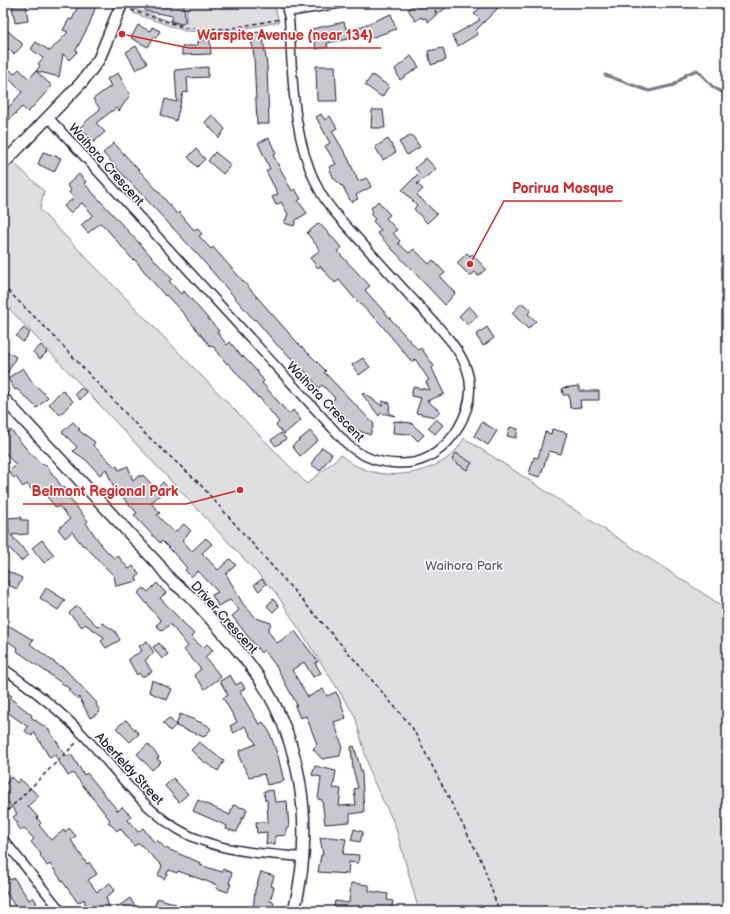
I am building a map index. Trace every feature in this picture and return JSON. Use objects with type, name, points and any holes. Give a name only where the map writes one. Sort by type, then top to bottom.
[{"type":"street","name":"Waihora Crescent","points":[[49,118],[347,444],[370,459],[379,461],[408,463],[427,458],[440,450],[452,438],[466,414],[470,386],[467,371],[451,342],[337,215],[318,188],[304,159],[297,129],[288,15],[285,3]]},
{"type":"street","points":[[288,15],[343,3]]},
{"type":"street","points":[[3,164],[49,118],[82,82],[99,59],[122,5]]},
{"type":"street","name":"Driver Crescent","points":[[3,398],[174,583],[190,596],[241,654],[259,678],[279,715],[294,754],[302,797],[304,857],[294,911]]},
{"type":"street","name":"Aberfeldy Street","points":[[3,668],[37,693],[84,735],[135,795],[159,816],[183,832],[202,841],[234,850],[304,857]]},
{"type":"street","points":[[3,840],[60,911]]},
{"type":"path","points":[[122,5],[186,28],[226,29],[288,15]]},
{"type":"path","points":[[3,286],[50,331],[142,431],[198,482],[412,727],[482,862],[499,911]]},
{"type":"path","points":[[3,815],[84,735]]},
{"type":"green space","points":[[187,3],[274,3],[279,22],[225,32],[185,31],[133,13],[134,9],[181,25],[186,22]]},
{"type":"green space","name":"Waihora Park","points":[[13,162],[44,191],[40,210],[307,484],[341,455],[352,464],[365,470],[380,473],[409,473],[423,470],[437,464],[451,455],[464,438],[727,609],[727,911],[419,911],[395,825],[371,776],[355,716],[276,593],[3,302],[3,174]]},
{"type":"building","points":[[79,3],[88,3],[96,6],[89,25],[76,50],[77,52],[69,60],[63,54],[59,77],[36,71],[40,66],[38,64],[43,58],[31,49],[36,42],[50,51],[68,32],[63,30],[69,19],[72,20]]},
{"type":"building","points":[[146,3],[184,3],[185,22],[181,24],[171,21],[173,16],[145,11]]},
{"type":"building","points":[[419,3],[452,3],[438,14],[435,10],[436,15],[428,22],[426,18],[423,19],[422,17],[415,21],[408,9]]},
{"type":"building","points":[[485,3],[503,3],[476,30],[478,34],[458,46],[452,36],[480,20],[474,14]]},
{"type":"building","points":[[26,5],[28,21],[15,23],[12,6]]},
{"type":"building","points":[[391,14],[396,29],[365,40],[363,36],[327,43],[328,47],[316,49],[312,29],[344,22],[346,29],[349,28],[350,31]]},
{"type":"building","points":[[138,25],[150,31],[152,27],[160,31],[148,47],[131,38]]},
{"type":"building","points":[[3,27],[22,43],[22,46],[14,54],[3,44]]},
{"type":"building","points":[[262,32],[267,65],[269,124],[257,124],[254,56],[250,33]]},
{"type":"building","points":[[210,39],[211,54],[182,55],[182,46],[196,46],[198,41]]},
{"type":"building","points":[[136,46],[147,63],[136,70],[126,52]]},
{"type":"building","points":[[443,48],[446,60],[431,65],[428,51]]},
{"type":"building","points":[[411,56],[419,67],[400,80],[395,69]]},
{"type":"building","points":[[316,66],[335,66],[337,101],[317,101]]},
{"type":"building","points":[[208,67],[208,77],[187,78],[188,92],[183,93],[176,121],[161,115],[165,99],[177,102],[175,70]]},
{"type":"building","points":[[19,69],[29,79],[36,71],[52,86],[28,112],[22,107],[3,126],[3,103],[8,108],[22,92],[5,75],[10,70],[14,74]]},
{"type":"building","points":[[118,73],[130,95],[119,111],[116,108],[96,123],[105,132],[94,142],[80,127],[100,109],[93,99],[111,86],[107,79]]},
{"type":"building","points":[[372,75],[389,86],[382,97],[365,85]]},
{"type":"building","points":[[372,110],[383,110],[385,128],[371,128]]},
{"type":"building","points":[[321,114],[325,120],[330,116],[337,128],[332,131],[348,158],[358,181],[367,178],[371,187],[356,195],[358,199],[351,202],[342,185],[341,186],[333,177],[329,167],[336,164],[325,146],[330,143],[316,117]]},
{"type":"building","points":[[212,115],[225,129],[219,138],[205,122]]},
{"type":"building","points":[[412,135],[420,147],[407,155],[399,142]]},
{"type":"building","points":[[269,138],[276,154],[273,155],[292,191],[295,189],[301,199],[298,201],[307,213],[296,220],[294,226],[284,223],[288,214],[281,202],[276,205],[272,197],[278,194],[266,171],[270,169],[258,143]]},
{"type":"building","points":[[388,139],[396,152],[383,160],[375,147]]},
{"type":"building","points":[[114,143],[177,214],[179,212],[194,230],[197,228],[202,234],[199,236],[211,249],[213,247],[295,340],[326,371],[324,372],[374,424],[370,435],[357,430],[345,420],[346,419],[330,403],[335,398],[322,385],[319,388],[303,369],[277,345],[198,255],[103,153]]},
{"type":"building","points":[[196,149],[205,159],[197,167],[188,157]]},
{"type":"building","points":[[43,152],[61,158],[54,172],[38,164]]},
{"type":"building","points":[[215,152],[231,165],[223,174],[208,161]]},
{"type":"building","points":[[426,158],[436,169],[417,184],[423,189],[417,195],[437,214],[427,223],[414,209],[417,205],[402,190],[419,173],[415,168]]},
{"type":"building","points":[[79,174],[86,182],[84,183],[172,279],[169,281],[181,294],[184,291],[219,331],[217,332],[227,345],[230,342],[242,357],[243,356],[256,370],[264,381],[262,383],[289,414],[293,410],[301,420],[284,434],[276,425],[279,422],[259,397],[258,398],[228,363],[227,364],[213,346],[211,347],[182,312],[166,295],[165,296],[105,227],[100,223],[88,233],[81,225],[93,215],[82,203],[70,213],[64,206],[74,198],[69,192],[71,190],[67,185]]},
{"type":"building","points":[[378,201],[390,215],[386,218],[397,230],[393,233],[400,241],[398,243],[409,253],[414,249],[429,264],[433,260],[445,273],[440,277],[455,293],[445,305],[377,233],[381,230],[373,221],[375,219],[370,214],[373,211],[371,208]]},
{"type":"building","points":[[319,223],[342,248],[337,251],[370,286],[365,290],[418,350],[421,348],[434,366],[432,368],[444,394],[427,401],[440,411],[435,417],[416,413],[421,398],[411,396],[413,387],[430,390],[426,382],[429,380],[415,359],[412,362],[379,322],[355,299],[339,280],[335,283],[320,266],[318,268],[310,258],[320,250],[307,233]]},
{"type":"building","points":[[467,253],[470,256],[472,254],[486,269],[478,276],[475,272],[470,276],[457,263]]},
{"type":"building","points":[[522,303],[531,310],[528,314],[536,321],[528,329],[512,313]]},
{"type":"building","points":[[469,306],[478,316],[468,325],[459,316]]},
{"type":"building","points":[[487,327],[494,338],[483,346],[476,335]]},
{"type":"building","points":[[24,328],[30,333],[23,342],[16,336]]},
{"type":"building","points":[[41,345],[47,352],[40,359],[33,352]]},
{"type":"building","points":[[3,349],[16,357],[3,381]]},
{"type":"building","points":[[363,358],[370,367],[359,375],[352,365]]},
{"type":"building","points":[[23,368],[33,383],[48,397],[37,408],[17,389],[15,390],[8,378]]},
{"type":"building","points":[[579,386],[579,391],[599,391],[599,400],[580,400],[581,407],[570,408],[569,395],[563,395],[562,388]]},
{"type":"building","points":[[81,388],[87,392],[80,400],[75,394]]},
{"type":"building","points":[[62,390],[73,401],[60,415],[49,404]]},
{"type":"building","points":[[364,393],[382,406],[382,401],[390,403],[389,412],[395,416],[381,413],[379,416],[362,394]]},
{"type":"building","points":[[436,419],[443,425],[435,434],[428,428]]},
{"type":"building","points":[[394,421],[411,423],[424,435],[418,441],[411,434],[393,433]]},
{"type":"building","points":[[73,422],[80,429],[78,430],[95,442],[93,445],[115,467],[117,466],[119,470],[128,466],[133,481],[140,475],[141,477],[143,475],[156,489],[163,482],[168,488],[151,503],[160,513],[157,515],[174,533],[184,524],[191,531],[182,540],[192,551],[206,538],[212,544],[202,553],[218,570],[230,559],[236,565],[226,574],[243,604],[256,618],[271,623],[268,631],[277,643],[295,631],[318,662],[315,663],[321,673],[313,677],[304,662],[292,670],[308,697],[323,689],[327,696],[336,692],[340,700],[346,718],[334,722],[342,745],[340,756],[322,759],[313,749],[317,744],[306,716],[300,718],[295,706],[297,705],[276,666],[264,650],[261,653],[232,616],[239,610],[230,600],[218,606],[212,595],[218,592],[198,571],[191,577],[185,570],[187,568],[171,550],[162,541],[160,543],[144,526],[134,515],[137,513],[114,488],[106,469],[100,475],[86,460],[73,451],[77,447],[62,432]]},
{"type":"building","points":[[482,422],[497,431],[488,445],[474,436]]},
{"type":"building","points":[[510,427],[518,429],[516,438],[507,436]]},
{"type":"building","points":[[552,429],[567,433],[561,454],[549,451],[540,477],[529,474],[534,457],[538,458],[545,432],[551,434]]},
{"type":"building","points":[[11,430],[29,452],[43,465],[45,464],[63,488],[64,487],[72,496],[69,498],[88,521],[86,523],[103,547],[114,558],[117,555],[129,569],[133,566],[139,574],[136,579],[138,581],[116,586],[114,576],[84,545],[83,546],[72,532],[65,538],[58,529],[70,519],[59,506],[56,508],[41,489],[35,494],[27,484],[23,487],[16,477],[14,478],[9,472],[16,465],[3,451],[3,436]]},
{"type":"building","points":[[310,431],[318,440],[300,456],[292,446]]},
{"type":"building","points":[[281,433],[286,439],[276,446],[271,440]]},
{"type":"building","points":[[322,447],[332,454],[320,471],[311,464]]},
{"type":"building","points":[[456,453],[472,463],[467,470],[452,460]]},
{"type":"building","points":[[21,517],[21,520],[28,520],[28,534],[11,535],[29,555],[21,561],[3,541],[9,533],[8,518]]},
{"type":"building","points":[[42,540],[54,555],[44,563],[32,548]]},
{"type":"building","points":[[3,569],[22,578],[17,589],[8,585],[9,582],[3,579]]},
{"type":"building","points":[[262,579],[266,584],[259,591],[254,585]]},
{"type":"building","points":[[157,583],[166,593],[160,598],[194,634],[191,637],[203,648],[207,644],[213,650],[205,657],[221,677],[205,689],[194,675],[201,669],[184,650],[188,646],[170,624],[162,631],[156,625],[161,621],[138,593],[144,588],[148,592]]},
{"type":"building","points":[[46,588],[65,600],[58,610],[40,598]]},
{"type":"building","points":[[273,599],[279,606],[273,612],[267,606]]},
{"type":"building","points":[[77,606],[98,627],[102,623],[115,631],[120,640],[106,648],[101,641],[105,638],[85,624],[82,627],[69,613]]},
{"type":"building","points":[[3,622],[33,640],[30,644],[64,668],[97,703],[96,704],[100,712],[90,718],[79,697],[77,699],[68,690],[70,689],[17,651],[18,648],[3,638]]},
{"type":"building","points":[[147,641],[154,653],[145,660],[152,672],[142,677],[139,673],[137,675],[128,659],[142,651],[139,646]]},
{"type":"building","points":[[159,643],[168,654],[162,659],[153,647]]},
{"type":"building","points":[[230,675],[236,685],[241,682],[245,688],[240,692],[259,724],[263,722],[269,731],[278,756],[284,781],[267,785],[264,774],[249,777],[240,759],[239,751],[256,744],[245,726],[234,733],[230,726],[237,722],[223,698],[228,695],[220,681]]},
{"type":"building","points":[[152,680],[172,689],[167,700],[149,692]]},
{"type":"building","points":[[3,690],[12,696],[10,698],[32,715],[31,717],[49,730],[67,757],[71,754],[84,775],[87,773],[118,811],[122,807],[131,816],[128,820],[138,832],[143,828],[154,842],[157,840],[165,848],[201,863],[200,865],[222,872],[223,869],[232,873],[229,884],[231,884],[228,892],[216,888],[217,885],[178,871],[177,873],[169,870],[164,879],[158,875],[162,866],[139,843],[134,846],[120,828],[117,831],[108,822],[110,820],[73,773],[68,776],[55,755],[50,758],[34,732],[32,736],[25,731],[28,727],[3,709]]},
{"type":"building","points":[[180,714],[207,725],[211,729],[204,737],[176,726]]},
{"type":"building","points":[[169,718],[176,725],[170,731],[163,723]]},
{"type":"building","points":[[126,720],[139,734],[130,742],[116,728]]},
{"type":"building","points":[[199,742],[224,761],[218,771],[200,759],[191,750]]},
{"type":"building","points":[[148,744],[159,757],[157,759],[161,762],[152,770],[137,754]]},
{"type":"building","points":[[354,746],[362,774],[364,812],[350,814],[350,822],[325,824],[322,800],[318,799],[321,777],[312,775],[315,766],[336,771],[333,788],[341,789],[339,806],[356,805],[354,789],[358,788],[353,769],[351,747]]},
{"type":"building","points":[[11,777],[17,783],[20,779],[39,796],[28,806],[38,817],[37,818],[41,823],[39,825],[51,840],[69,828],[76,836],[71,840],[87,864],[89,862],[97,874],[88,880],[97,892],[110,883],[115,890],[106,897],[110,911],[87,911],[84,899],[78,903],[50,864],[47,866],[40,855],[41,854],[31,842],[34,839],[24,828],[21,830],[16,824],[18,823],[13,817],[17,814],[8,802],[3,807],[3,787]]},
{"type":"building","points":[[173,778],[188,794],[179,802],[165,786]]},
{"type":"building","points":[[273,790],[275,802],[287,801],[289,828],[286,828],[286,835],[275,836],[275,844],[266,844],[267,832],[257,833],[256,822],[268,822],[267,800],[265,800],[264,791]]},
{"type":"building","points":[[198,800],[230,815],[233,805],[247,809],[237,832],[226,829],[227,826],[193,811]]},
{"type":"building","points":[[354,829],[363,832],[360,842],[351,840]]},
{"type":"building","points":[[330,837],[346,839],[343,854],[359,855],[358,863],[349,862],[348,874],[318,872],[321,855],[323,855],[320,838]]},
{"type":"building","points":[[3,870],[10,880],[14,878],[29,900],[33,897],[37,903],[25,911],[18,911],[3,888]]},
{"type":"building","points":[[261,872],[274,876],[271,886],[274,887],[270,901],[274,902],[273,911],[253,910],[255,890]]},
{"type":"building","points":[[351,883],[369,885],[369,891],[388,894],[387,900],[393,901],[391,911],[333,911],[335,901],[349,903]]},
{"type":"building","points":[[130,898],[138,911],[112,911]]},
{"type":"building","points":[[158,898],[176,904],[172,911],[152,911]]},
{"type":"waterway","points":[[605,75],[649,91],[674,85],[687,74],[697,70],[713,87],[727,95]]},
{"type":"place","name":"Warspite Avenue (near 134)","points":[[122,34]]},
{"type":"place","name":"Porirua Mosque","points":[[470,264]]},
{"type":"place","name":"Belmont Regional Park","points":[[240,490]]}]
